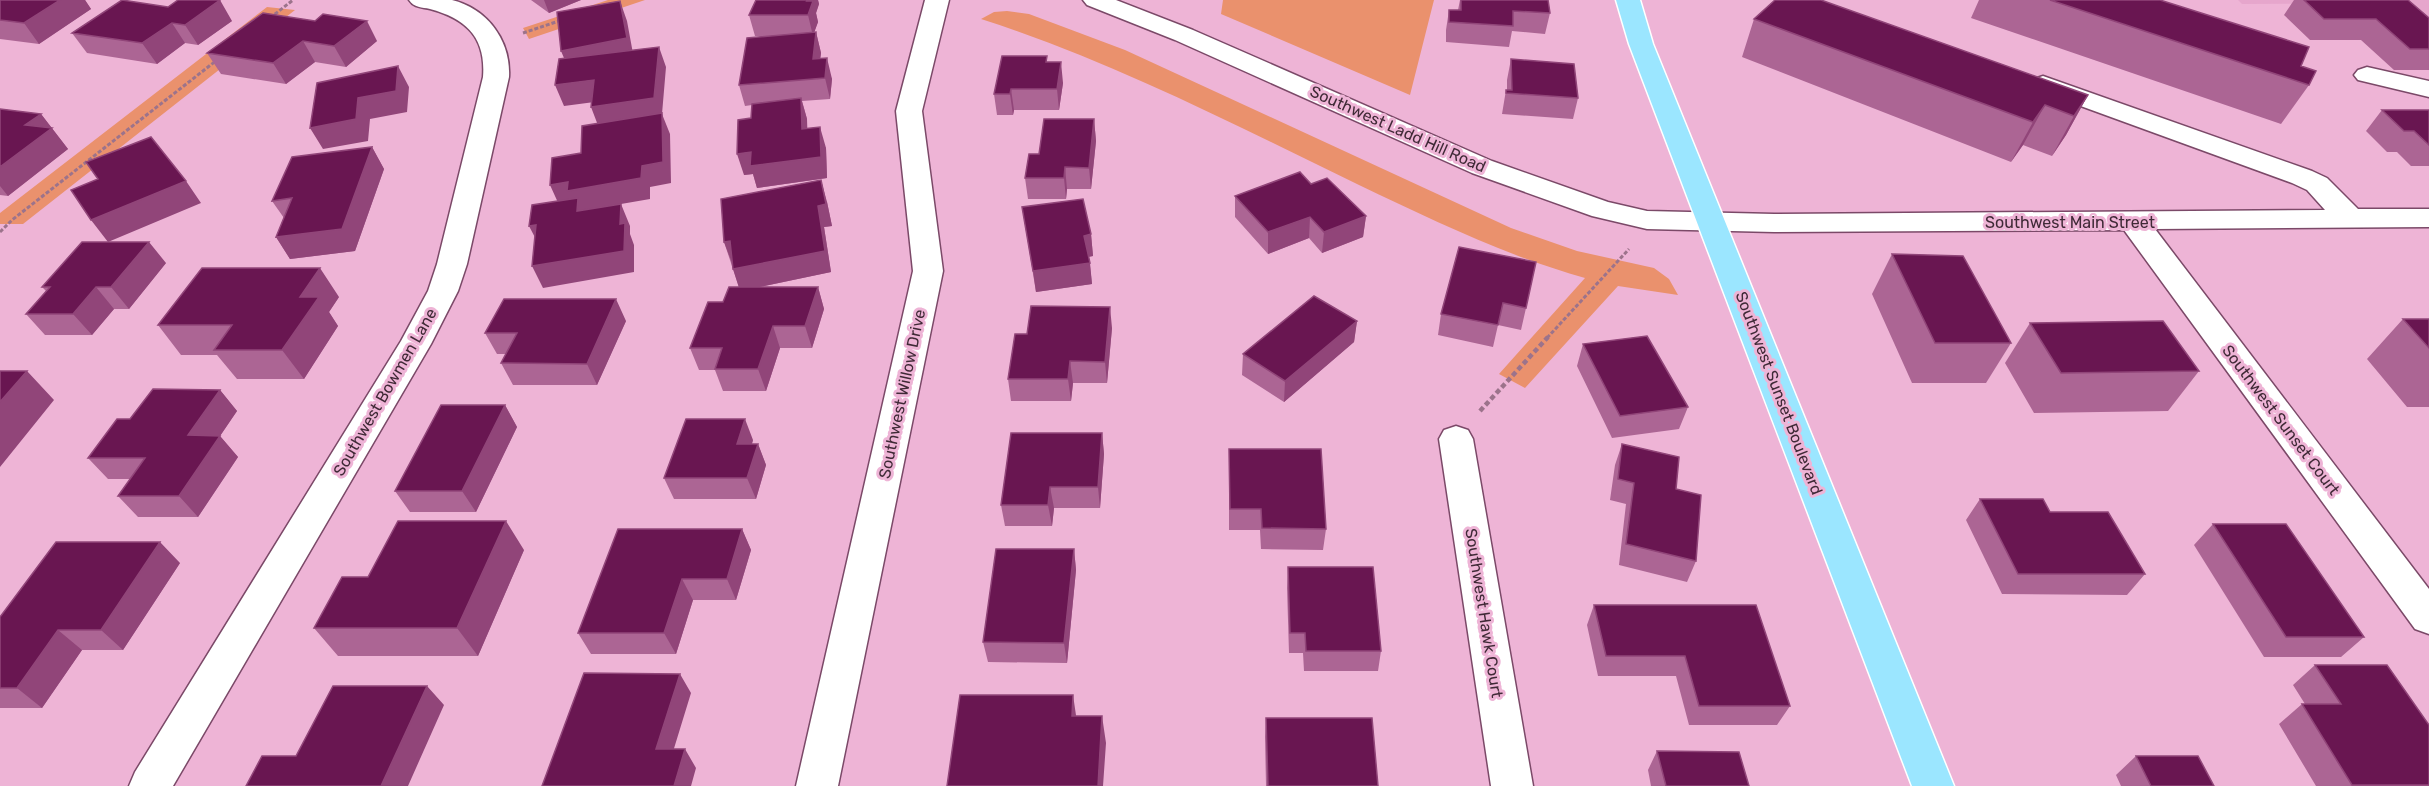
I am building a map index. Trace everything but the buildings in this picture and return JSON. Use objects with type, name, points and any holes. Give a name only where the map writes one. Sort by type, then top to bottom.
[{"type":"main road","name":"Southwest Sunset Boulevard","points":[[1628,0],[1641,44],[1710,222],[1933,786]]},
{"type":"street","points":[[421,0],[442,6],[472,21],[492,42]]},
{"type":"street","name":"Southwest Willow Drive","points":[[817,786],[928,271],[909,111],[937,0]]},
{"type":"street","name":"Southwest Ladd Hill Road","points":[[1095,0],[1184,35],[1482,167],[1539,189],[1630,217],[1647,220],[1710,222]]},
{"type":"street","name":"Southwest Bowmen Lane","points":[[150,786],[415,344],[443,291],[452,264],[496,77],[497,58],[492,42]]},
{"type":"street","points":[[2367,75],[2429,89]]},
{"type":"street","points":[[2025,77],[2302,177],[2317,184],[2351,219]]},
{"type":"street","name":"Southwest Main Street","points":[[1710,222],[2429,218]]},
{"type":"street","name":"Southwest Sunset Court","points":[[2133,221],[2429,618]]},
{"type":"street","name":"Southwest Hawk Court","points":[[1456,439],[1512,786]]},
{"type":"path","points":[[269,19],[293,0]]},
{"type":"path","points":[[492,42],[569,18]]},
{"type":"path","points":[[0,232],[12,220],[223,55]]},
{"type":"path","points":[[1456,439],[1629,249],[1630,217]]},
{"type":"shaded area","points":[[608,0],[645,0],[529,39],[523,28]]},
{"type":"shaded area","points":[[1223,0],[1434,0],[1410,95],[1221,14]]},
{"type":"shaded area","points":[[2238,0],[2429,0],[2429,30],[2397,3],[2242,4]]},
{"type":"shaded area","points":[[267,7],[295,10],[23,224],[0,224],[0,213]]},
{"type":"shaded area","points":[[994,12],[1029,14],[1125,50],[1511,228],[1577,251],[1654,268],[1669,279],[1678,295],[1618,286],[1525,388],[1499,374],[1585,278],[1527,259],[1470,236],[1173,95],[1078,54],[981,19]]}]
